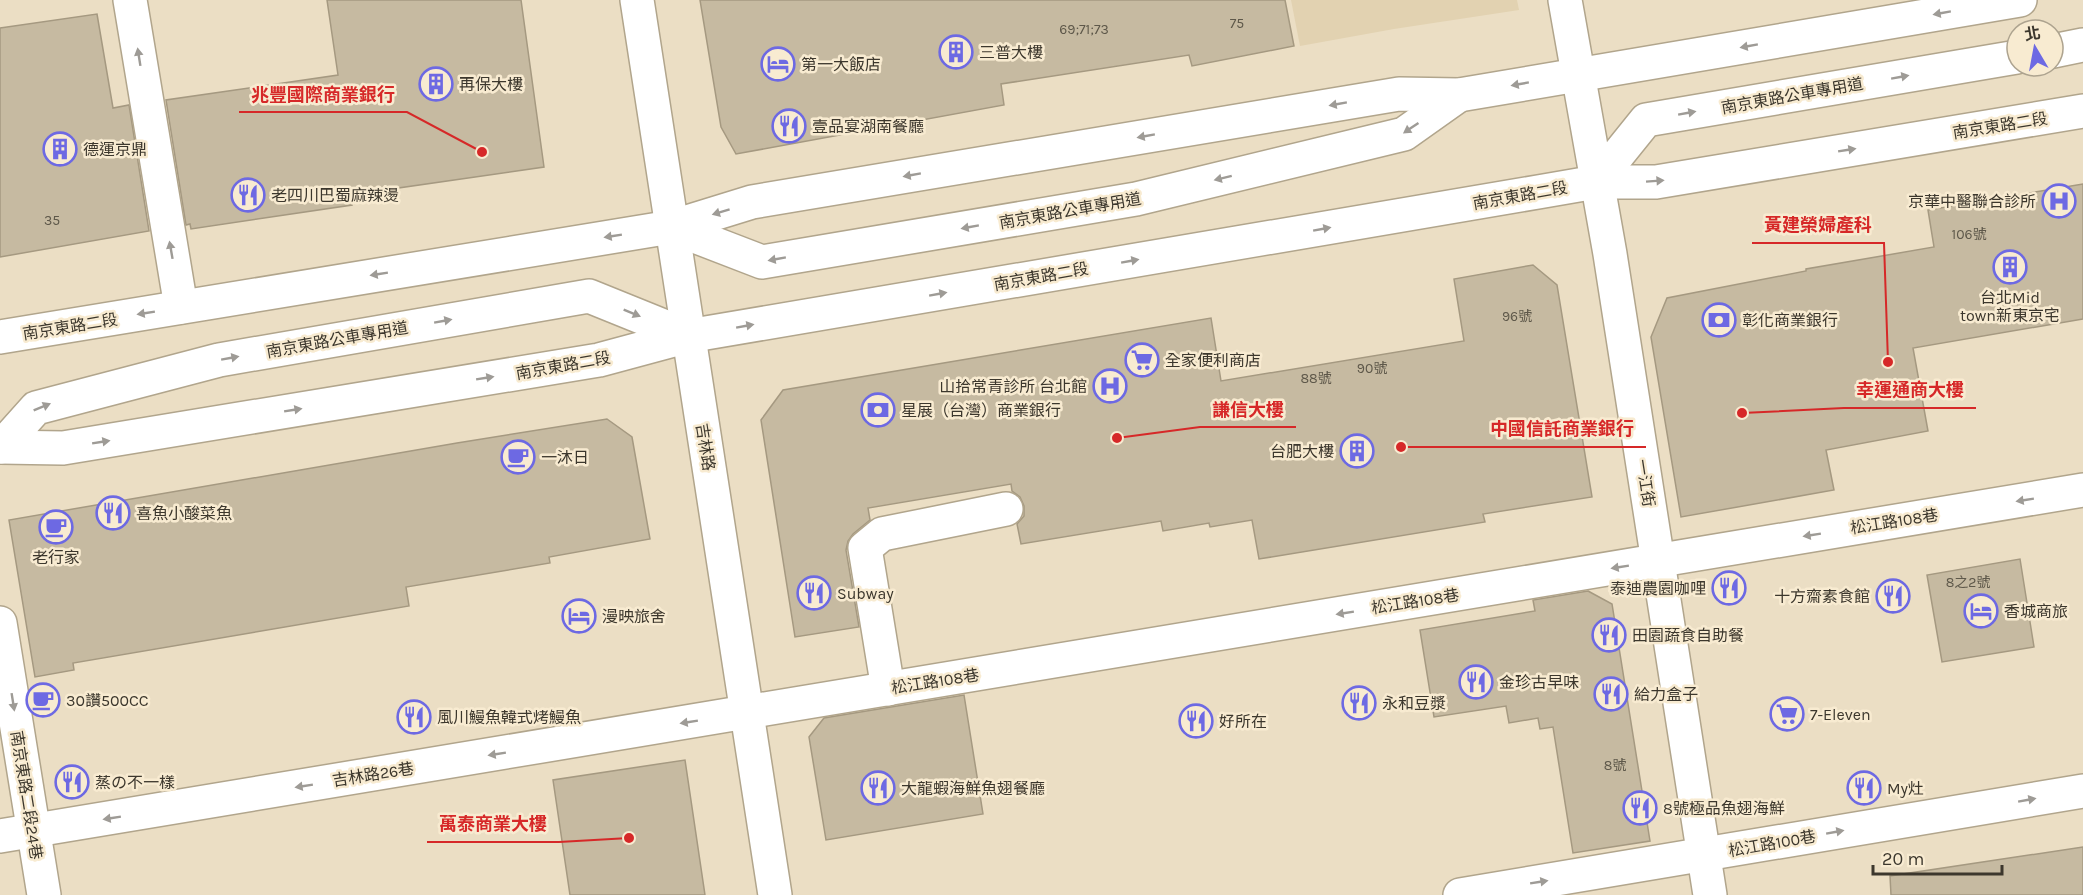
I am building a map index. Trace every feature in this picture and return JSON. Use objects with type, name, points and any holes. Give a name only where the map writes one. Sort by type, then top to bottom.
[{"type":"street","points":[[130,0],[181,307]]},
{"type":"street","name":"吉林路","points":[[637,0],[775,895]]},
{"type":"street","name":"一江街","points":[[1565,0],[1610,254],[1710,895]]},
{"type":"street","name":"南京東路二段","points":[[0,337],[671,227],[752,202],[1399,94],[1459,95],[2020,0]]},
{"type":"street","points":[[2065,49],[2083,45]]},
{"type":"street","name":"南京東路公車專用道","points":[[1596,182],[1646,120],[2005,59]]},
{"type":"street","name":"南京東路公車專用道","points":[[671,227],[762,262],[1136,199],[1404,134],[1459,95]]},
{"type":"street","name":"南京東路二段","points":[[0,447],[63,448],[599,360],[688,336],[1596,182],[1656,182],[2083,111]]},
{"type":"street","name":"南京東路公車專用道","points":[[0,447],[36,408],[219,360],[589,296],[688,336]]},
{"type":"street","name":"松江路108巷","points":[[747,712],[2083,490]]},
{"type":"street","points":[[888,689],[865,548],[882,534],[1006,509]]},
{"type":"street","name":"南京東路二段24巷","points":[[0,623],[44,895]]},
{"type":"street","name":"吉林路26巷","points":[[0,836],[747,712]]},
{"type":"street","name":"松江路100巷","points":[[1460,895],[2083,791]]},
{"type":"shaded area","points":[[1291,0],[1517,0],[1519,10],[1300,46]]},
{"type":"building","name":"再保大樓","points":[[327,0],[521,0],[544,167],[350,195],[352,205],[191,229],[190,224],[186,225],[166,100],[338,75]]},
{"type":"building","points":[[700,0],[1285,0],[1294,46],[1192,66],[1189,55],[1001,84],[1004,105],[736,154],[721,127]]},
{"type":"building","name":"德運京鼎","points":[[97,14],[113,108],[129,105],[149,231],[0,257],[0,28]]},
{"type":"building","points":[[2083,184],[2083,319],[1913,348],[1928,431],[1826,450],[1834,490],[1681,517],[1651,337],[1667,298],[1806,271],[1806,269],[1934,247],[1928,210]]},
{"type":"building","points":[[1533,265],[1557,285],[1592,497],[1483,514],[1485,522],[1259,559],[1252,520],[1210,527],[1209,523],[1163,531],[1161,521],[1021,544],[1017,524],[1024,516],[1024,506],[1020,497],[1012,491],[1011,484],[868,508],[870,520],[853,534],[846,550],[859,627],[795,637],[761,420],[783,390],[1211,318],[1221,381],[1464,341],[1454,279]]},
{"type":"building","points":[[607,419],[632,437],[650,539],[549,557],[550,563],[406,587],[409,606],[73,663],[74,670],[35,677],[9,520]]},
{"type":"building","name":"香城商旅","points":[[2020,559],[2034,647],[1942,662],[1927,575]]},
{"type":"building","points":[[1588,591],[1612,604],[1650,841],[1573,853],[1553,727],[1540,729],[1538,718],[1509,723],[1506,706],[1434,717],[1420,630],[1535,611],[1533,600]]},
{"type":"building","points":[[964,695],[983,814],[826,840],[809,737],[824,718]]},
{"type":"building","points":[[685,760],[705,895],[570,895],[553,780]]},
{"type":"building","points":[[2083,847],[2083,895],[1891,895],[1890,876]]},
{"type":"place","name":"三普大樓","points":[[956,52]]},
{"type":"place","name":"第一大飯店","points":[[778,64]]},
{"type":"place","name":"再保大樓","points":[[436,84]]},
{"type":"place","name":"壹品宴湖南餐廳","points":[[789,126]]},
{"type":"place","name":"德運京鼎","points":[[60,149]]},
{"type":"place","name":"兆豐國際商業銀行","points":[[482,152]]},
{"type":"place","name":"老四川巴蜀麻辣燙","points":[[248,195]]},
{"type":"place","name":"京華中醫聯合診所","points":[[2059,201]]},
{"type":"place","name":"台北Mid town新東京宅","points":[[2010,267]]},
{"type":"place","name":"彰化商業銀行","points":[[1719,320]]},
{"type":"place","name":"全家便利商店","points":[[1142,360]]},
{"type":"place","name":"黃建榮婦產科","points":[[1888,362]]},
{"type":"place","name":"山拾常青診所 台北館","points":[[1110,386]]},
{"type":"place","name":"星展（台灣）商業銀行","points":[[878,410]]},
{"type":"place","name":"幸運通商大樓","points":[[1742,413]]},
{"type":"place","name":"謙信大樓","points":[[1117,438]]},
{"type":"place","name":"中國信託商業銀行","points":[[1401,447]]},
{"type":"place","name":"台肥大樓","points":[[1357,451]]},
{"type":"place","name":"一沐日","points":[[518,457]]},
{"type":"place","name":"喜魚小酸菜魚","points":[[113,513]]},
{"type":"place","name":"老行家","points":[[56,527]]},
{"type":"place","name":"泰迪農園咖哩","points":[[1729,588]]},
{"type":"place","name":"Subway","points":[[814,593]]},
{"type":"place","name":"十方齋素食館","points":[[1893,596]]},
{"type":"place","name":"香城商旅","points":[[1981,611]]},
{"type":"place","name":"漫映旅舍","points":[[579,616]]},
{"type":"place","name":"田園蔬食自助餐","points":[[1609,635]]},
{"type":"place","name":"金珍古早味","points":[[1476,682]]},
{"type":"place","name":"給力盒子","points":[[1611,694]]},
{"type":"place","name":"30讚500CC","points":[[43,700]]},
{"type":"place","name":"永和豆漿","points":[[1359,703]]},
{"type":"place","name":"7-Eleven","points":[[1787,714]]},
{"type":"place","name":"風川鰻魚韓式烤鰻魚","points":[[414,717]]},
{"type":"place","name":"好所在","points":[[1196,721]]},
{"type":"place","name":"蒸の不一樣","points":[[72,782]]},
{"type":"place","name":"大龍蝦海鮮魚翅餐廳","points":[[878,788]]},
{"type":"place","name":"My灶","points":[[1864,788]]},
{"type":"place","name":"8號極品魚翅海鮮","points":[[1640,808]]},
{"type":"place","name":"萬泰商業大樓","points":[[629,838]]}]
